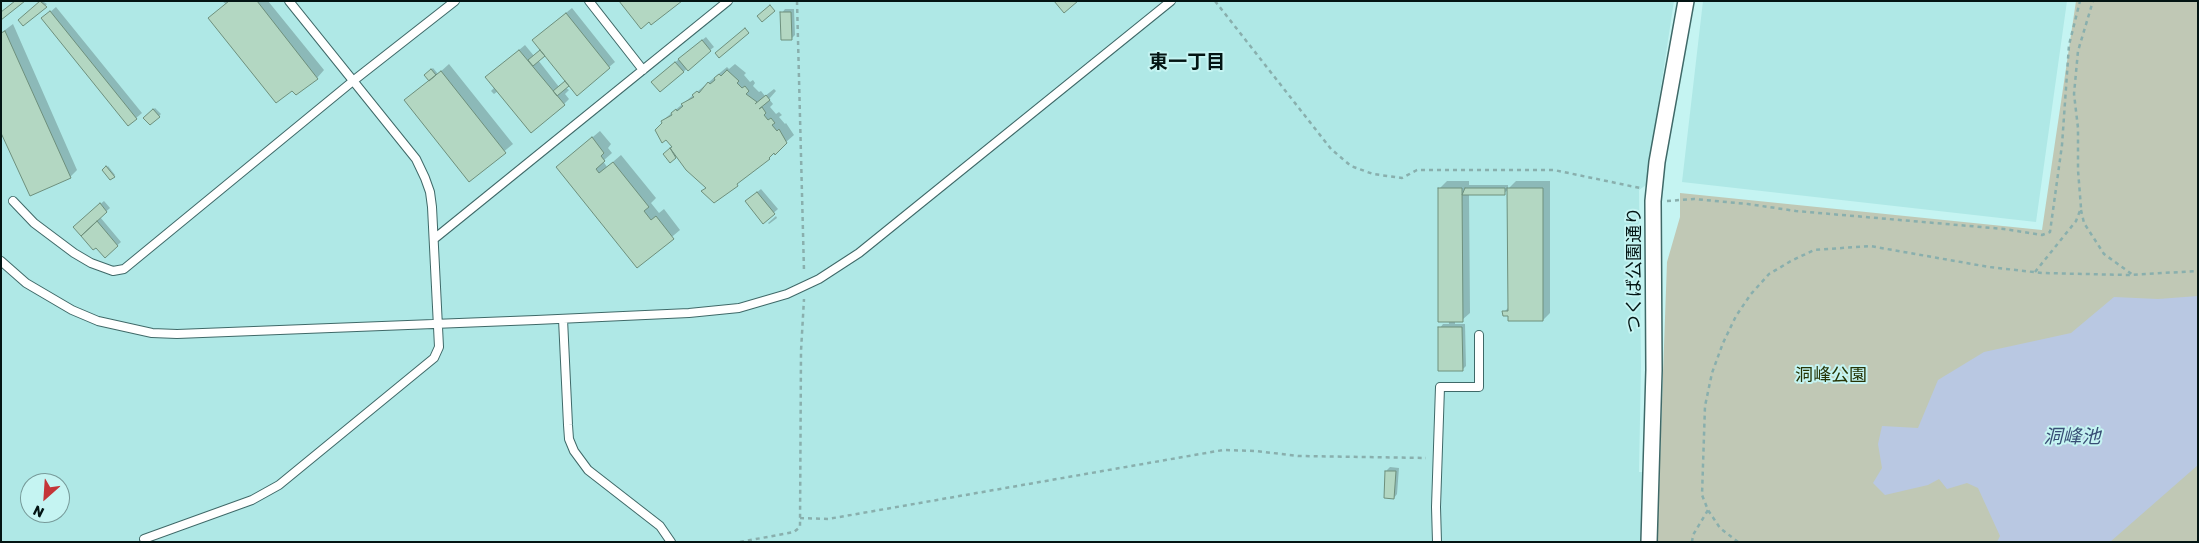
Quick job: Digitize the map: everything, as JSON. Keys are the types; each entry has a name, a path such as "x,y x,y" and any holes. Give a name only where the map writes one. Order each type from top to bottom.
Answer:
{"street":[{"name":"つくば公園通り","path":"1649,542 1654,370 1653,196 1657,162 1686,1"}],"lane":[{"path":"144,539 252,500 279,485 434,358 439,347 434,239 430,192 425,178 416,159 289,1"},
{"path":"13,201 34,223 74,253 112,271 124,270 353,81 455,1"},
{"path":"588,1 643,70"},
{"path":"434,239 728,1"},
{"path":"1,261 26,283 72,310 98,321 152,333 177,334 563,319 689,313 739,308 787,294 819,279 859,253 1171,1"},
{"path":"563,319 568,426 569,438 574,451 588,470 660,526 671,542"},
{"path":"1437,542 1437,458 1440,387 1479,387 1479,335"}],"path":[{"path":"797,1 804,271"},
{"path":"1215,1 1331,149 1351,166 1373,174 1402,178 1417,170 1554,170 1653,196 2042,235 2050,232 2062,145 2069,45 2080,1"},
{"path":"2092,1 2078,51 2074,94 2078,128 2078,170 2081,208 2084,223 2104,254 2134,275"},
{"path":"2035,272 2076,221 2081,208"},
{"path":"1738,542 1720,528 1708,510 1702,495 1705,406 1712,373 1722,342 1751,294 1769,274 1814,250 1870,246 1989,267 2035,272 2134,275 2198,271"},
{"path":"740,542 794,532 800,527 801,351 804,299"},
{"path":"800,518 828,519 1222,450 1256,451 1298,456 1437,458"},
{"path":"1692,542 1693,535 1708,510"}],"shaded area":[{"path":"1,1 1674,1 1646,185 1639,190 1641,366 1639,472 1643,472 1642,542 1,542"},
{"path":"1703,1 2067,1 2036,222 1682,182"}],"green space":[{"name":"洞峰公園","path":"2076,1 2198,1 2198,542 1657,542 1667,262 1680,217 1680,193 2042,230"}],"water":[{"name":"洞峰池","path":"2198,296 2198,465 2110,542 1997,542 2000,536 1978,488 1967,483 1947,489 1939,479 1928,485 1885,495 1873,483 1882,468 1878,444 1882,426 1918,428 1938,380 1984,352 2071,333 2114,297 2158,299"}],"building":[{"path":"15,1 25,1 1,20 1,12"},
{"path":"40,1 47,7 23,26 18,20"},
{"path":"229,1 257,1 318,79 296,95 292,91 276,103 208,18"},
{"path":"619,1 682,1 651,25 649,22 641,29"},
{"path":"1054,1 1078,1 1064,13"},
{"path":"770,5 775,11 762,22 757,16"},
{"path":"50,11 137,119 128,126 41,18"},
{"path":"780,12 791,12 792,40 781,40"},
{"path":"566,13 610,68 577,96 532,40"},
{"path":"745,28 749,33 719,58 715,53"},
{"path":"5,31 71,178 30,196 1,133 1,33"},
{"path":"702,40 711,51 688,71 678,59"},
{"path":"519,50 565,105 531,133 485,77"},
{"path":"540,50 545,56 533,66 528,60"},
{"path":"675,62 684,72 660,92 651,82"},
{"path":"431,69 436,75 429,81 424,75"},
{"path":"727,70 739,81 737,83 742,88 745,86 749,91 746,94 757,102 755,104 766,95 770,100 759,109 762,107 766,113 764,115 768,120 771,118 775,123 772,125 777,131 779,129 787,143 775,155 774,153 770,159 737,184 738,186 714,203 701,191 706,188 686,170 666,140 662,143 655,130 662,123 661,121 683,106 681,104 694,97 692,95 697,91 699,93 708,82 710,84 715,80 714,78 719,74 721,76"},
{"path":"441,71 506,153 469,182 404,100"},
{"path":"565,81 569,86 557,96 553,91"},
{"path":"153,109 160,117 150,125 143,118"},
{"path":"592,137 604,153 601,156 605,161 596,169 599,173 613,162 649,207 644,211 651,220 656,216 674,239 637,268 556,167"},
{"path":"670,148 676,158 670,163 663,154"},
{"path":"106,166 115,177 110,180 102,170"},
{"path":"1438,188 1462,188 1463,322 1438,322"},
{"path":"1465,188 1505,188 1505,195 1462,195"},
{"path":"1507,188 1543,188 1543,321 1508,321 1508,316 1503,316 1502,311 1508,311"},
{"path":"757,192 775,214 763,224 745,201"},
{"path":"100,203 107,212 81,236 73,227"},
{"path":"97,221 118,246 105,258 96,248 93,250 81,236"},
{"path":"1438,327 1462,327 1463,371 1438,371"},
{"path":"1385,471 1396,471 1394,499 1384,498"}],"district":[{"name":"東一丁目","path":"1187,63"}]}
